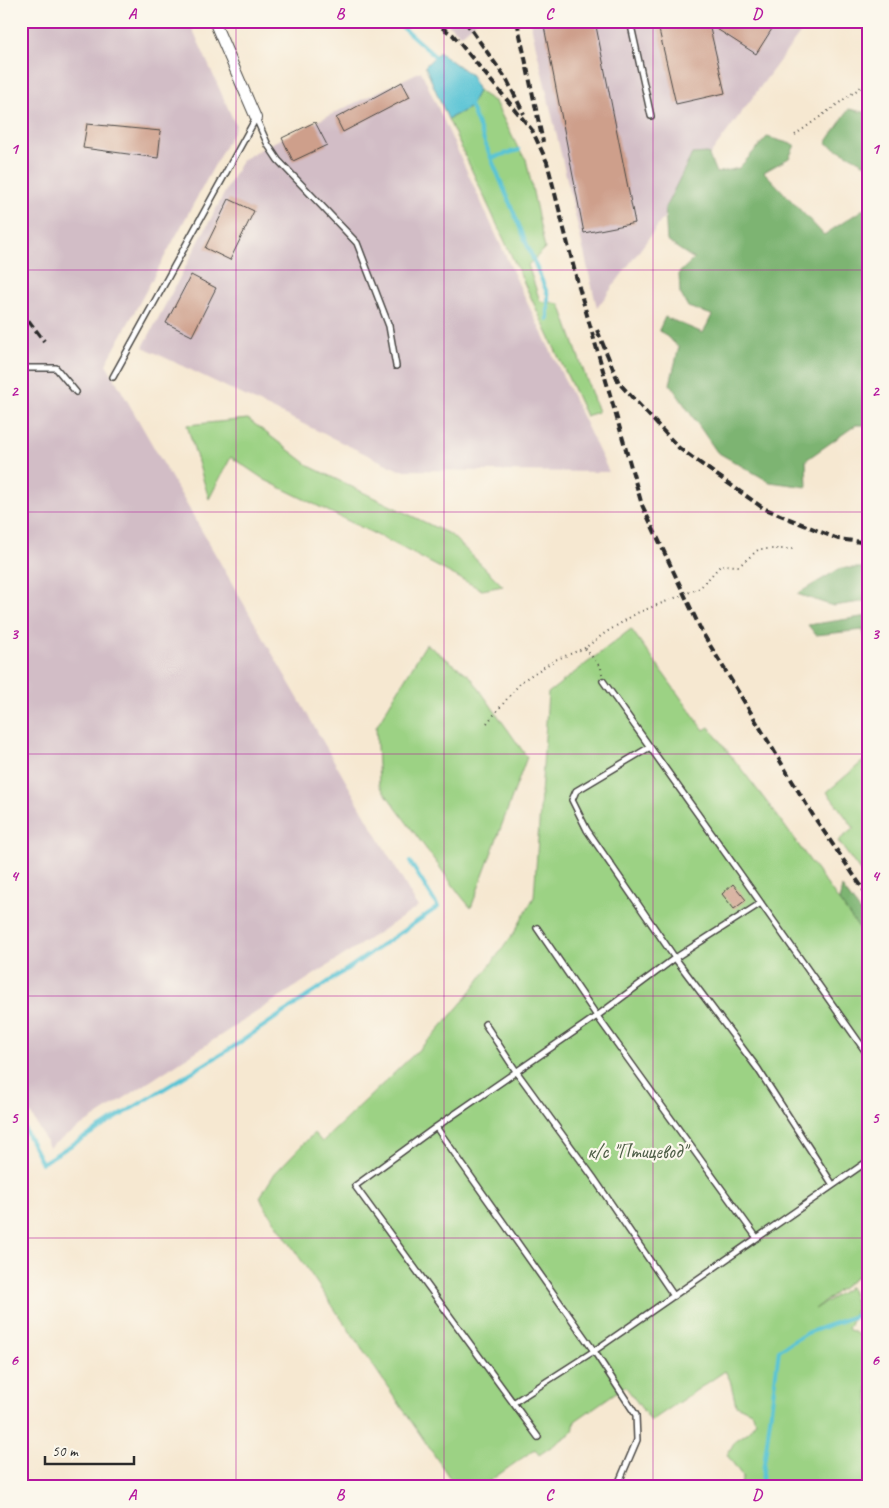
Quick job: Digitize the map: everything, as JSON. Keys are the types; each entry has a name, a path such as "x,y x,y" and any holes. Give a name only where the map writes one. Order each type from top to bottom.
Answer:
{"street":[{"path":"214,21 256,118"}],"lane":[{"path":"630,21 651,116"},
{"path":"256,118 268,145 278,160 357,243 389,326 396,366"},
{"path":"114,377 256,118"},
{"path":"21,368 56,368 76,392"},
{"path":"602,682 868,1055"},
{"path":"650,747 576,791 572,800 587,830 675,958 758,1069 834,1185"},
{"path":"538,1437 356,1186 436,1126 597,1016 675,958 761,903"},
{"path":"537,928 597,1016 757,1238"},
{"path":"485,1024 674,1296"},
{"path":"436,1126 594,1351 636,1415 637,1440 619,1482 620,1487"},
{"path":"513,1403 594,1351 868,1161"}],"path":[{"path":"795,135 868,82"},
{"path":"487,723 522,680 555,660 585,648 637,613 700,588 721,565 739,566 760,549 795,549"},
{"path":"585,648 601,668 602,682"}],"shaded area":[{"path":"21,21 189,21 236,126 106,364 418,907 49,1147 21,1096"},
{"path":"444,21 477,21 461,35"},
{"path":"530,21 809,21 597,308"},
{"path":"421,71 524,296 609,472 399,470 143,347 242,160 268,145"}],"green space":[{"path":"478,91 495,102 519,150 526,159 545,249 528,265 540,301 560,304 598,412 586,416 448,119 469,108"},
{"path":"849,109 868,113 868,167 826,143"},
{"path":"767,137 795,145 789,158 764,172 824,235 868,206 868,425 856,425 806,460 807,487 770,482 717,452 670,384 679,347 659,330 665,317 703,333 712,315 688,307 680,293 679,273 694,259 667,241 665,208 692,154 708,153 716,173 739,168"},
{"path":"248,419 311,467 451,535 503,586 482,590 393,543 265,480 231,457 209,499 187,425"},
{"path":"841,568 868,568 868,601 833,606 797,594"},
{"path":"868,616 868,649 863,630 816,635 808,625"},
{"name":"к/с \"Птицевод\"","path":"631,629 704,730 709,727 776,814 868,941 868,1268 815,1309 850,1287 857,1308 848,1329 868,1340 868,1487 740,1487 743,1477 727,1455 735,1441 747,1433 756,1421 751,1412 736,1405 730,1380 725,1371 651,1421 625,1386 575,1421 573,1432 539,1455 535,1449 481,1487 456,1487 260,1197 275,1173 314,1133 322,1142 433,1036 465,999 514,933 534,897 548,693"},
{"path":"426,644 470,676 527,757 471,908 379,785 376,727"},
{"path":"868,757 868,882 838,841 854,828 827,792"},
{"path":"842,887 868,922 868,941 839,901"}],"water":[{"path":"439,52 471,75 478,91 469,108 448,119 425,66"}],"building":[{"path":"543,21 595,21 635,223 584,233"},
{"path":"657,21 777,21 756,54 709,24 725,93 676,104"},
{"path":"402,82 410,97 343,132 336,118"},
{"path":"315,122 327,145 293,161 282,138"},
{"path":"87,124 161,131 158,158 83,148"},
{"path":"229,199 254,211 230,260 205,248"},
{"path":"191,275 216,288 192,336 166,323"},
{"path":"733,884 746,900 734,909 722,894"}],"waterway":[{"path":"391,21 400,25 438,59"},
{"path":"469,102 491,158"},
{"path":"519,150 491,158 548,295 548,320"},
{"path":"21,1122 42,1163 233,1047 438,907 410,862"},
{"path":"761,1487 779,1350 807,1333 861,1314"}],"railway":[{"path":"432,21 453,35 532,130 547,162 578,284 642,505 702,632 814,817 868,896"},
{"path":"465,21 507,80 524,114"},
{"path":"517,21 543,142"},
{"path":"21,311 44,341"},
{"path":"597,330 619,383 679,448 763,508 838,539 868,543"}]}
